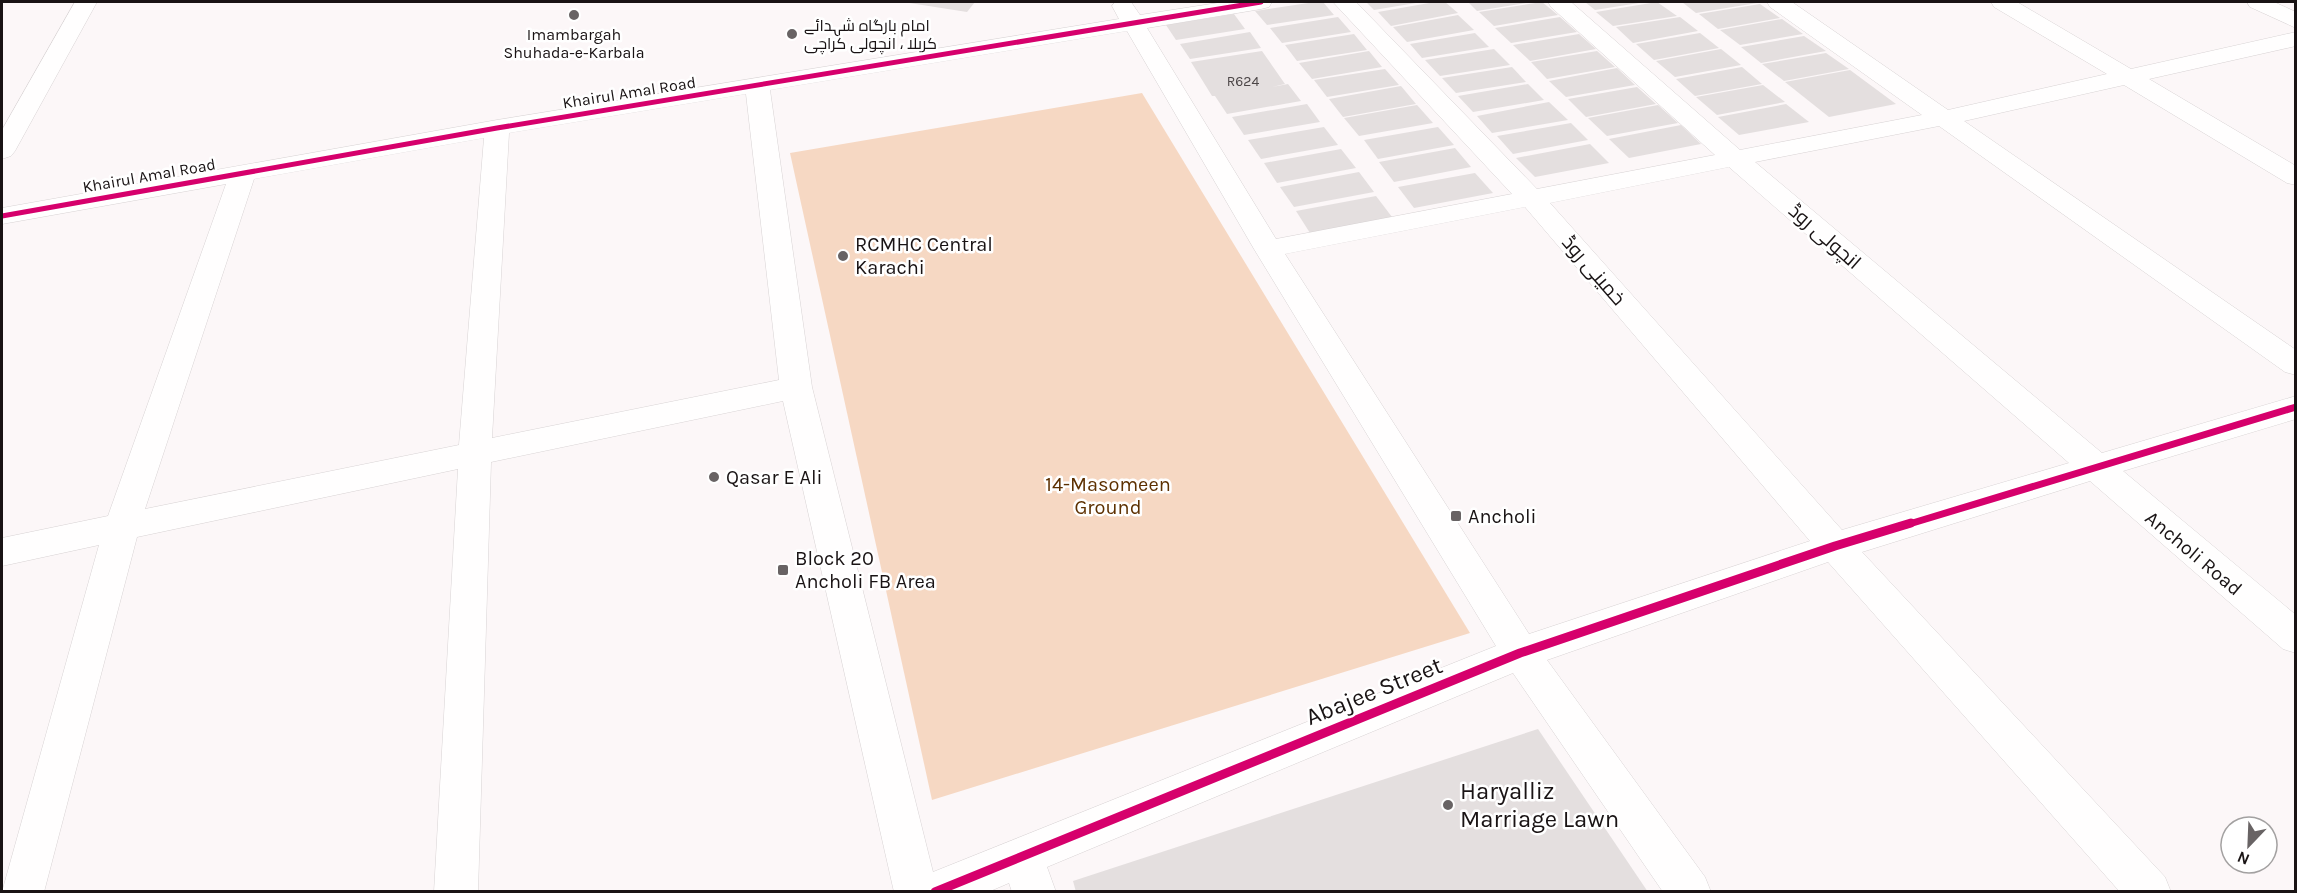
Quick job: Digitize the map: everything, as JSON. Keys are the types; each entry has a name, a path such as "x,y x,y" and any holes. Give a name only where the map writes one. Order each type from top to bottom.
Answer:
{"street":[{"path":"2,151 86,2"},
{"name":"Khairul Amal Road","path":"2,216 243,172 757,85 1127,12 1261,2"},
{"name":"خمینی روڈ","path":"1344,2 1531,198 1835,546 2149,891"},
{"name":"انچولی روڈ","path":"1559,2 1734,158 2093,468"},
{"path":"1778,2 2295,364"},
{"path":"2002,2 2295,177"},
{"path":"2258,2 2295,21"},
{"path":"1127,12 1268,249 1520,653 1689,891"},
{"path":"1268,249 1944,118 2295,39"},
{"path":"757,85 796,387 916,891"},
{"path":"456,891 475,454 497,128"},
{"path":"22,891 122,527 243,172"},
{"path":"2,552 796,387"},
{"name":"Abajee Street","path":"935,891 1028,873 1520,653 1835,546 2295,407"},
{"name":"Ancholi Road","path":"2093,468 2295,638"}],"green space":[{"name":"14-Masomeen Ground","path":"1142,93 1470,633 932,800 790,153"}],"building":[{"path":"903,2 975,2 967,12"},
{"path":"1323,2 1334,15 1267,25 1255,11"},
{"path":"1366,2 1416,2 1416,3 1374,10"},
{"path":"1445,2 1458,13 1391,26 1378,12"},
{"path":"1468,2 1526,2 1526,3 1477,11"},
{"path":"1542,2 1558,15 1494,26 1479,12"},
{"path":"1585,2 1639,2 1639,3 1595,10"},
{"path":"1657,2 1677,16 1613,26 1596,12"},
{"path":"1682,2 1757,2 1757,3 1696,13"},
{"path":"1760,4 1780,18 1718,29 1699,14"},
{"path":"1234,14 1245,29 1176,40 1166,25"},
{"path":"1458,15 1474,30 1407,42 1393,27"},
{"path":"1338,17 1351,32 1282,43 1270,28"},
{"path":"1560,17 1577,32 1511,43 1495,28"},
{"path":"1680,17 1698,31 1633,43 1616,27"},
{"path":"1782,19 1803,34 1740,45 1720,30"},
{"path":"1250,32 1261,48 1190,59 1180,44"},
{"path":"1475,33 1489,47 1422,58 1410,44"},
{"path":"1700,33 1719,48 1654,60 1636,44"},
{"path":"1354,34 1367,50 1297,61 1285,45"},
{"path":"1579,34 1596,49 1530,61 1513,45"},
{"path":"1804,36 1826,51 1761,63 1741,47"},
{"path":"1494,49 1510,65 1440,76 1425,60"},
{"path":"1721,49 1741,65 1675,77 1656,61"},
{"path":"1262,51 1285,84 1272,87 1288,84 1301,101 1227,114 1215,96 1212,96 1191,62"},
{"path":"1369,51 1382,67 1312,79 1299,63"},
{"path":"1597,51 1615,67 1547,79 1531,62"},
{"path":"1826,53 1849,69 1784,81 1762,64"},
{"path":"1512,67 1526,82 1456,93 1442,78"},
{"path":"1742,67 1762,84 1695,96 1676,79"},
{"path":"1617,68 1635,85 1566,97 1549,81"},
{"path":"1385,69 1399,85 1327,97 1314,80"},
{"path":"1850,70 1896,104 1829,117 1785,82"},
{"path":"1528,84 1544,100 1473,112 1458,96"},
{"path":"1763,85 1785,102 1717,115 1696,97"},
{"path":"1401,86 1416,104 1343,117 1329,99"},
{"path":"1637,87 1656,104 1586,117 1568,99"},
{"path":"1549,102 1568,120 1492,133 1477,116"},
{"path":"1307,104 1320,122 1244,135 1232,117"},
{"path":"1786,104 1809,122 1739,135 1718,117"},
{"path":"1417,105 1433,123 1359,136 1344,118"},
{"path":"1658,105 1678,123 1607,136 1588,118"},
{"path":"1571,123 1588,140 1513,154 1497,136"},
{"path":"1681,125 1701,144 1629,158 1609,139"},
{"path":"1324,127 1338,145 1261,159 1248,140"},
{"path":"1438,127 1454,145 1378,159 1364,140"},
{"path":"1590,144 1609,163 1535,177 1516,158"},
{"path":"1455,148 1471,167 1394,182 1379,162"},
{"path":"1341,149 1356,168 1277,183 1264,163"},
{"path":"1359,172 1374,192 1294,207 1280,187"},
{"path":"1475,173 1493,193 1414,208 1398,187"},
{"path":"1376,196 1392,217 1310,233 1296,211"},
{"name":"Haryalliz Marriage Lawn","path":"1538,729 1648,892 1076,892 1073,881"}],"cycle path":[{"path":"2,216 497,128 1261,2"},
{"path":"935,892 1520,653 1835,546 2296,407"}],"place":[{"name":"Imambargah Shuhada-e-Karbala","path":"574,15"},
{"name":"امام بارگاہ شہدائے کربلا ، انچولی کراچی","path":"792,34"},
{"name":"RCMHC Central Karachi","path":"843,256"},
{"name":"Qasar E Ali","path":"714,477"},
{"name":"Ancholi","path":"1456,516"},
{"name":"Block 20 Ancholi FB Area","path":"783,570"},
{"name":"Haryalliz Marriage Lawn","path":"1448,805"}]}
